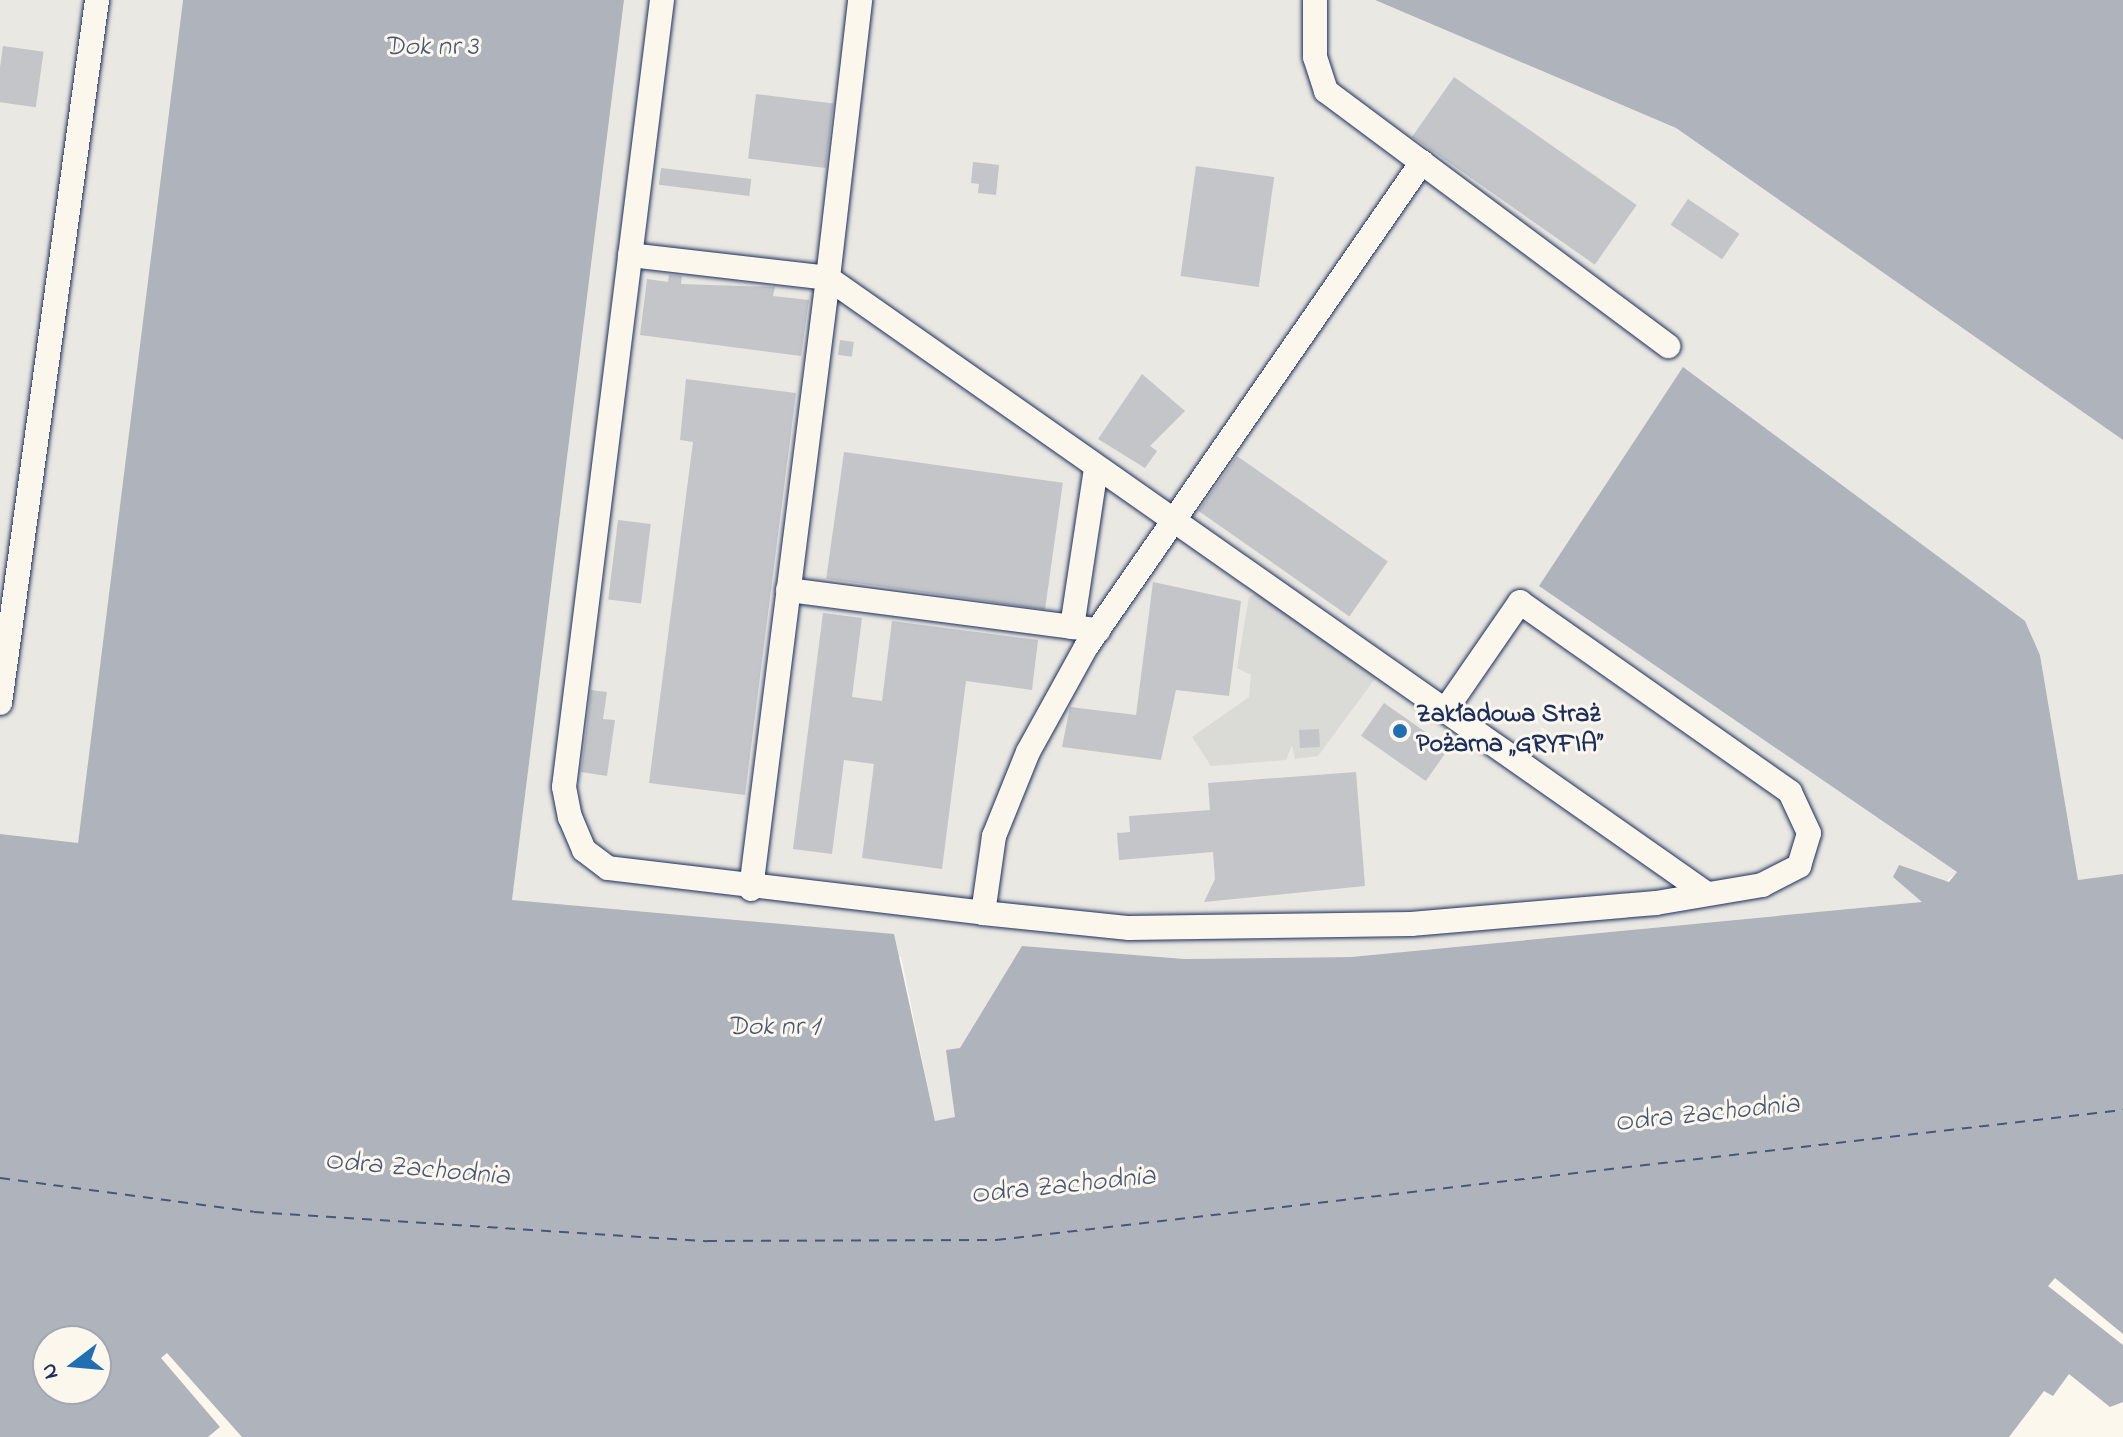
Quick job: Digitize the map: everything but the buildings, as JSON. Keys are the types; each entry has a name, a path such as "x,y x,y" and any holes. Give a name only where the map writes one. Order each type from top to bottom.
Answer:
{"lane":[{"path":"0,703 97,0"},
{"path":"662,0 564,787 584,850 608,868 751,889 1129,928 1411,924 1707,894 1762,885 1799,866 1809,833 1790,792 1520,602 1447,708"},
{"path":"751,889 860,0"},
{"path":"1315,0 1315,57 1326,91 1668,346"},
{"path":"983,913 994,836 1028,752 1098,630 1422,162"},
{"path":"630,255 828,278 1096,468 1447,708 1707,894"},
{"path":"1072,627 1096,468"},
{"path":"788,590 1098,630"}],"shaded area":[{"path":"0,0 183,0 78,844 0,834"},
{"path":"624,0 1375,0 1676,128 2123,440 2123,874 2078,880 2040,655 2025,621 1539,586 1957,872 1923,902 1351,957 1185,959 1022,946 960,1048 955,1118 935,1121 901,957 512,900"},
{"path":"1257,593 1377,676 1318,756 1295,759 1292,745 1286,760 1211,766 1192,737 1249,697 1251,675 1237,668 1249,597"}],"water":[{"path":"183,0 624,0 512,900 894,934 935,1121 955,1117 946,1050 960,1048 1022,946 1185,959 1351,957 1922,902 1893,877 1899,865 1949,882 1957,872 1539,586 1683,367 2025,621 2040,655 2078,880 2123,874 2123,1334 2055,1278 2048,1286 2123,1345 2123,1402 2110,1407 2069,1374 2053,1396 2044,1391 2009,1437 242,1437 167,1353 161,1358 220,1427 208,1437 0,1437 0,834 78,843"},
{"path":"1375,0 2123,0 2123,440 1676,128"}],"ferry route":[{"path":"0,1178 254,1212 707,1241 996,1240 2123,1110"}],"place":[{"name":"Zakładowa Straż Pożarna „GRYFIA”","path":"1400,731"}],"water label":[{"name":"Dok nr 3","path":"431,48"},
{"name":"Dok nr 1","path":"773,1028"},
{"name":"Odra Zachodnia","path":"1707,1115"},
{"name":"Odra Zachodnia","path":"417,1170"},
{"name":"Odra Zachodnia","path":"1063,1187"}]}
